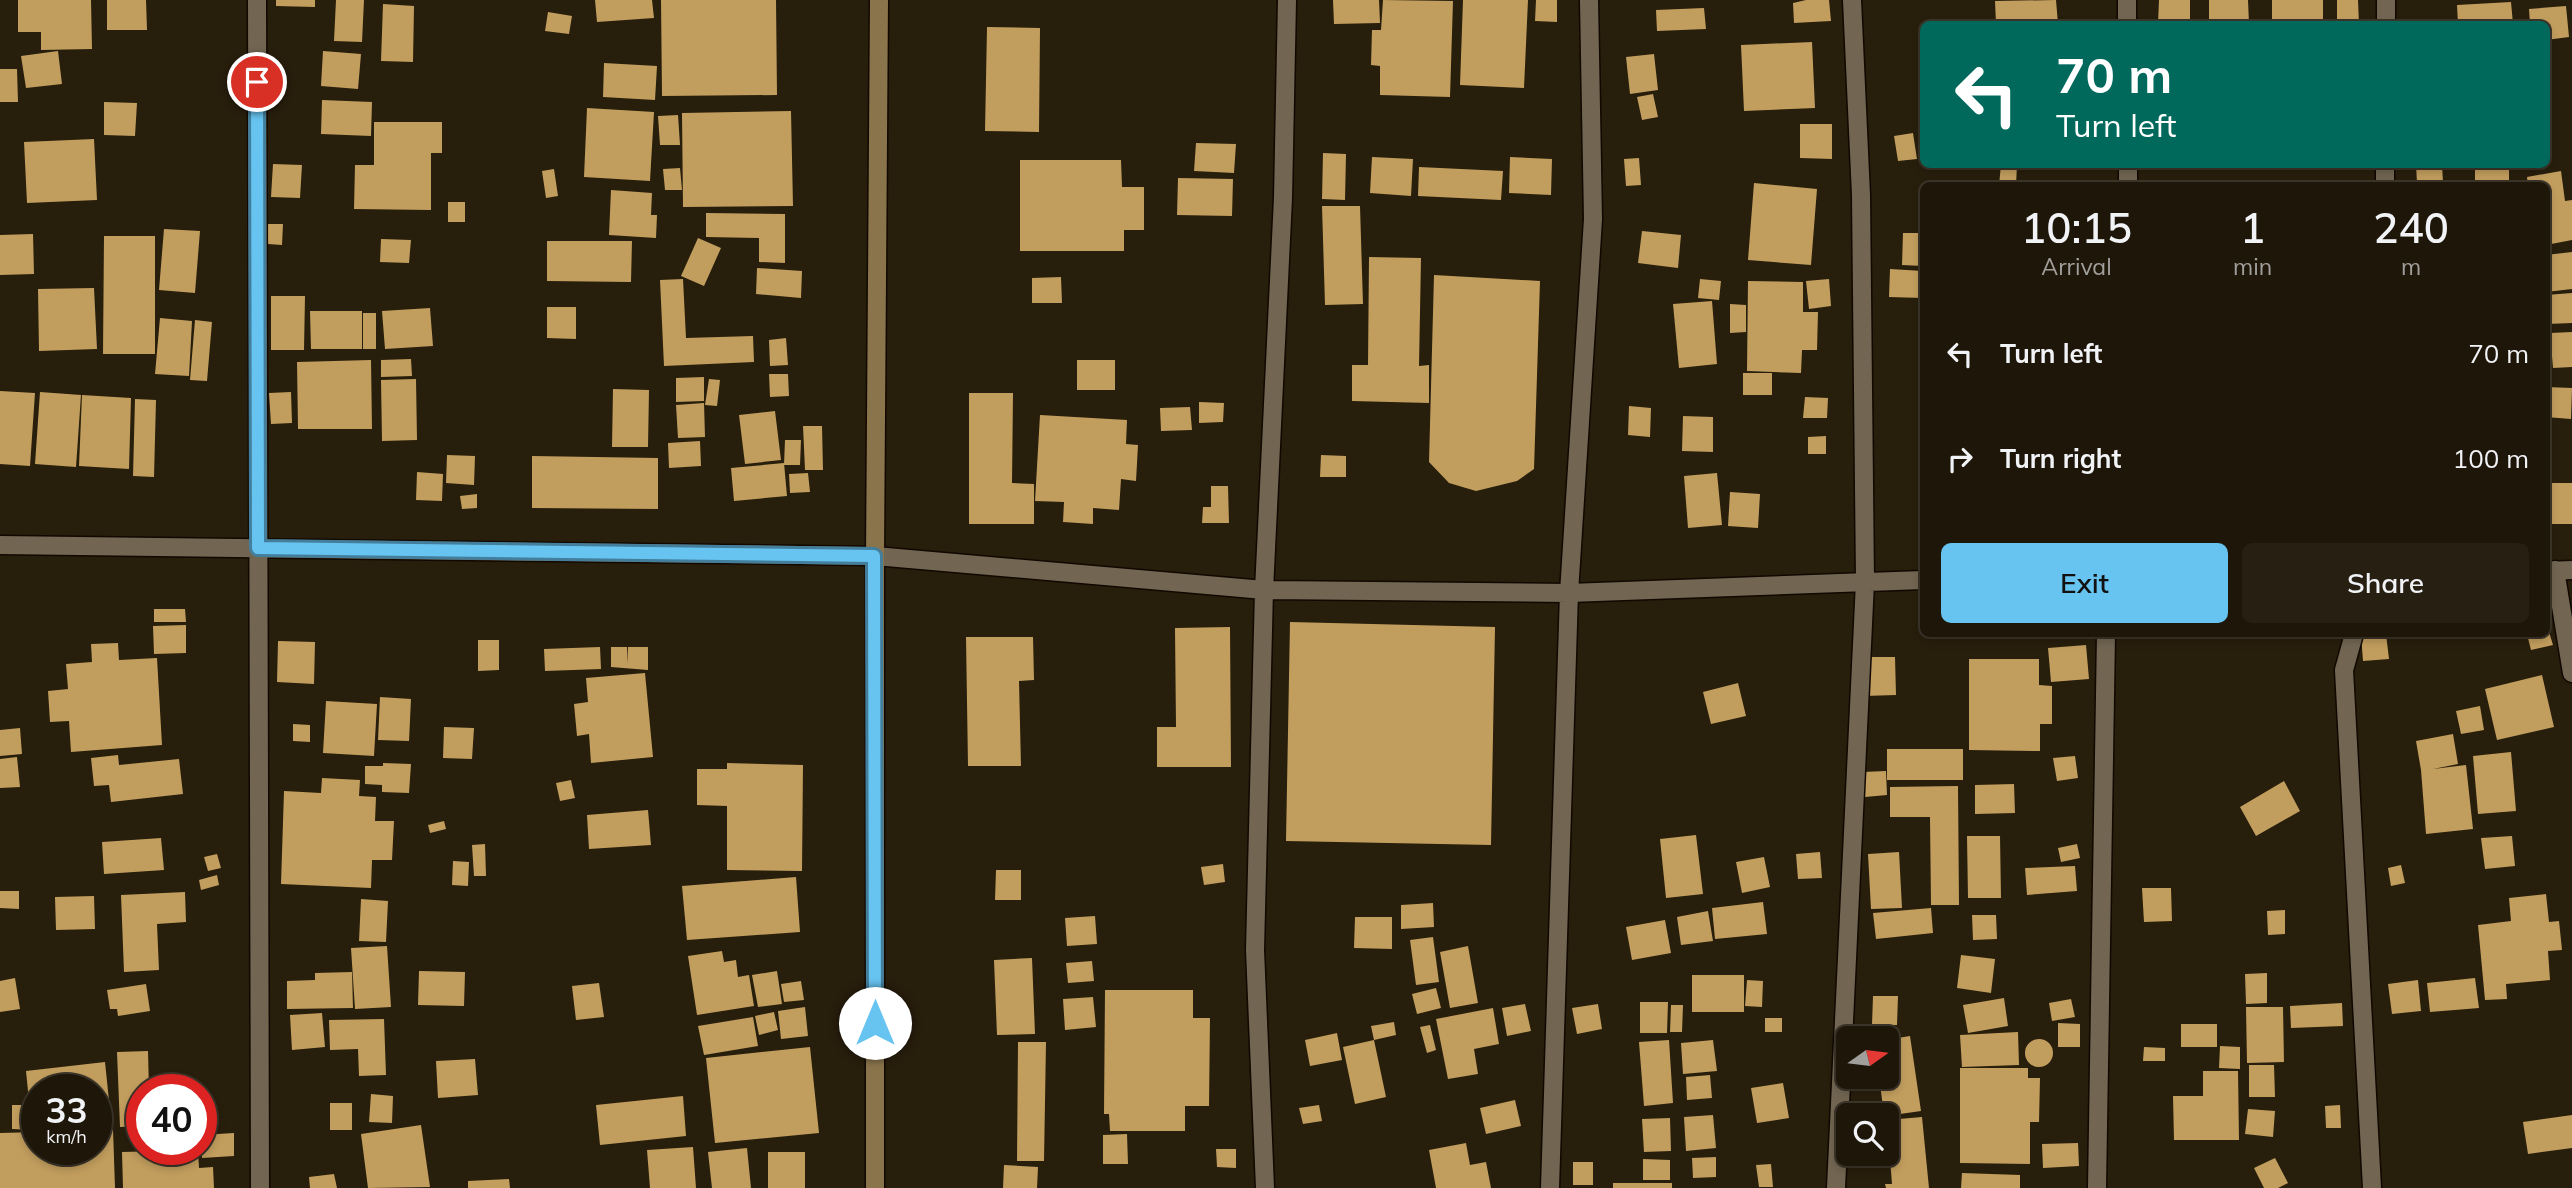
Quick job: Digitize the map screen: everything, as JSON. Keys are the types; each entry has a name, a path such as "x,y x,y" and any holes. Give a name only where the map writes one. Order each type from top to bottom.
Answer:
{"street":[{"path":"257,0 260,1188"},
{"path":"875,1188 874,556 880,0"},
{"path":"1265,1188 1255,950 1264,590 1283,198 1287,0"},
{"path":"1550,1188 1569,593 1592,219 1589,0"},
{"path":"1836,1188 1865,582 1861,195 1852,0"},
{"path":"2127,0 2127,21"},
{"path":"2386,0 2386,21"},
{"path":"0,545 874,556 1264,590 1569,593 1920,580"},
{"path":"2558,570 2572,673"},
{"path":"2097,1188 2106,637"},
{"path":"2353,637 2344,670 2372,1188"}],"building":[{"path":"18,0 91,0 92,49 41,50 41,32 18,32"},
{"path":"107,0 146,0 147,30 107,30"},
{"path":"276,0 315,0 315,7 276,6"},
{"path":"336,0 364,0 362,42 334,41"},
{"path":"595,0 652,0 654,18 597,22"},
{"path":"661,0 776,0 777,95 662,96"},
{"path":"1333,0 1379,0 1380,23 1334,24"},
{"path":"1383,0 1453,1 1450,97 1380,95 1380,66 1371,65 1372,30 1381,30"},
{"path":"1463,0 1528,0 1524,88 1460,85"},
{"path":"1536,0 1557,0 1557,22 1535,21"},
{"path":"1829,0 1831,21 1794,23 1793,3"},
{"path":"2056,0 2058,21 1996,21 1995,1"},
{"path":"2159,0 2190,0 2190,21 2158,21"},
{"path":"2209,0 2248,0 2249,21 2209,21"},
{"path":"2272,0 2323,0 2323,21 2272,21"},
{"path":"2337,0 2358,0 2359,21 2337,21"},
{"path":"2511,2 2513,21 2458,21 2457,5"},
{"path":"383,4 414,6 413,62 381,61"},
{"path":"2566,6 2569,37 2550,39 2550,21 2530,21 2529,9"},
{"path":"1704,8 1706,29 1657,31 1656,10"},
{"path":"548,12 572,16 569,34 545,31"},
{"path":"987,27 1040,28 1039,132 985,131"},
{"path":"1812,42 1815,108 1744,111 1741,45"},
{"path":"58,51 62,84 26,88 21,56"},
{"path":"323,51 361,54 358,89 321,86"},
{"path":"1654,54 1658,90 1630,94 1626,57"},
{"path":"604,63 657,66 655,100 603,97"},
{"path":"0,69 17,69 18,102 0,102"},
{"path":"1653,94 1658,117 1642,120 1637,97"},
{"path":"322,100 372,102 371,136 321,134"},
{"path":"104,102 137,103 135,136 104,135"},
{"path":"587,108 654,112 650,181 584,177"},
{"path":"791,111 793,206 683,207 682,113"},
{"path":"678,115 680,145 660,145 658,116"},
{"path":"374,122 442,122 442,153 431,153 431,210 354,209 355,165 374,165"},
{"path":"1800,124 1832,124 1832,159 1800,158"},
{"path":"1913,133 1917,159 1898,161 1894,136"},
{"path":"94,139 97,200 27,203 24,142"},
{"path":"1196,143 1236,144 1234,173 1194,171"},
{"path":"1323,153 1346,154 1345,200 1322,199"},
{"path":"1372,157 1413,159 1411,196 1370,193"},
{"path":"1510,157 1552,159 1551,195 1509,193"},
{"path":"1639,158 1641,185 1626,186 1624,159"},
{"path":"1020,160 1121,160 1122,187 1144,187 1144,230 1124,230 1124,251 1020,251"},
{"path":"273,164 302,165 300,198 271,197"},
{"path":"1419,167 1503,171 1501,200 1418,196"},
{"path":"680,168 682,190 665,190 663,169"},
{"path":"2001,168 2017,168 2016,182 1999,182"},
{"path":"2416,168 2442,168 2443,182 2417,182"},
{"path":"2475,168 2509,168 2509,182 2475,182"},
{"path":"554,169 558,196 546,198 542,171"},
{"path":"2561,171 2565,201 2572,200 2572,240 2550,244 2550,182 2528,182 2527,177"},
{"path":"1178,178 1233,179 1232,216 1177,215"},
{"path":"1754,183 1817,189 1811,265 1748,260"},
{"path":"611,190 652,193 651,215 657,215 656,238 609,235"},
{"path":"448,202 465,202 465,222 448,222"},
{"path":"1322,206 1360,206 1363,304 1325,305"},
{"path":"706,213 785,214 785,263 759,262 759,238 706,237"},
{"path":"268,224 283,224 282,245 268,244"},
{"path":"164,229 200,231 195,293 159,290"},
{"path":"1642,231 1681,235 1678,268 1638,263"},
{"path":"1903,233 1920,233 1920,266 1902,265"},
{"path":"33,234 34,274 0,275 0,235"},
{"path":"104,236 155,236 155,354 103,354"},
{"path":"698,238 721,248 704,286 681,276"},
{"path":"381,239 411,240 409,263 380,262"},
{"path":"547,241 632,241 631,282 547,281"},
{"path":"2572,252 2572,289 2550,292 2550,255"},
{"path":"1369,257 1421,258 1419,366 1429,365 1429,403 1352,401 1352,365 1368,365"},
{"path":"757,268 802,271 801,298 756,294"},
{"path":"1890,269 1920,271 1920,298 1889,297"},
{"path":"1434,275 1540,281 1534,469 1517,481 1476,491 1449,483 1429,462"},
{"path":"1061,277 1062,303 1032,303 1032,278"},
{"path":"683,279 686,338 753,336 754,362 664,366 660,280"},
{"path":"1700,279 1721,281 1719,300 1698,298"},
{"path":"1829,279 1831,306 1809,309 1806,281"},
{"path":"1748,281 1803,282 1803,312 1818,312 1817,350 1802,350 1801,373 1747,371"},
{"path":"94,288 97,349 39,351 38,289"},
{"path":"2572,293 2572,323 2550,324 2550,295"},
{"path":"271,296 305,296 304,350 271,350"},
{"path":"1712,301 1717,364 1679,368 1673,304"},
{"path":"1730,304 1746,305 1746,332 1730,333"},
{"path":"547,307 576,307 576,339 547,338"},
{"path":"430,308 433,346 385,349 382,311"},
{"path":"310,311 362,311 362,349 311,349"},
{"path":"363,313 376,313 376,349 363,349"},
{"path":"160,318 192,321 189,376 155,374"},
{"path":"195,320 212,322 207,381 190,380"},
{"path":"2572,332 2572,367 2553,368 2550,333"},
{"path":"786,338 788,365 770,366 769,340"},
{"path":"411,359 412,376 381,377 381,360"},
{"path":"371,360 372,429 298,429 297,362"},
{"path":"1077,360 1115,360 1115,390 1077,390"},
{"path":"1743,373 1772,373 1772,395 1743,395"},
{"path":"769,374 788,374 789,396 770,397"},
{"path":"704,377 704,401 676,402 676,378"},
{"path":"416,379 417,440 382,441 381,380"},
{"path":"709,379 720,380 717,406 705,405"},
{"path":"2550,387 2572,388 2571,419 2550,417"},
{"path":"613,389 649,390 648,447 612,447"},
{"path":"0,391 35,393 30,466 0,464"},
{"path":"40,392 81,395 76,467 35,464"},
{"path":"291,392 292,423 271,424 269,393"},
{"path":"969,393 1013,393 1012,483 1034,484 1034,524 969,524"},
{"path":"82,395 131,398 129,469 79,466"},
{"path":"1805,397 1828,398 1827,418 1803,418"},
{"path":"135,399 156,400 154,477 133,476"},
{"path":"1199,402 1224,403 1223,422 1199,423"},
{"path":"704,403 705,437 678,438 676,405"},
{"path":"1629,406 1651,408 1650,437 1628,435"},
{"path":"1190,407 1192,430 1161,431 1160,408"},
{"path":"775,411 781,460 745,464 739,415"},
{"path":"1040,415 1127,420 1126,444 1138,445 1136,481 1121,479 1119,510 1093,508 1093,524 1063,522 1064,502 1035,501"},
{"path":"1683,416 1713,417 1713,452 1682,451"},
{"path":"803,426 822,426 823,470 805,470"},
{"path":"1826,436 1826,454 1808,454 1808,437"},
{"path":"785,440 801,440 800,465 784,465"},
{"path":"700,441 701,466 669,468 668,443"},
{"path":"447,455 475,456 474,485 446,483"},
{"path":"1321,455 1346,456 1346,477 1320,477"},
{"path":"532,456 658,458 658,509 532,508"},
{"path":"784,463 787,496 734,501 731,468"},
{"path":"417,472 443,474 442,501 416,500"},
{"path":"808,473 810,492 790,493 789,474"},
{"path":"1717,473 1722,525 1688,528 1684,476"},
{"path":"2550,483 2572,483 2572,524 2550,524"},
{"path":"1211,486 1228,486 1229,523 1202,523 1203,507 1211,507"},
{"path":"1730,492 1760,494 1758,528 1728,526"},
{"path":"477,494 477,508 462,509 460,496"},
{"path":"154,609 185,609 186,622 154,622"},
{"path":"1290,622 1495,627 1491,845 1286,841"},
{"path":"186,625 186,653 154,654 153,626"},
{"path":"1230,627 1231,767 1157,767 1157,727 1176,727 1175,628"},
{"path":"2550,635 2553,645 2531,650 2528,637"},
{"path":"966,637 1033,637 1034,680 1019,681 1021,766 968,766"},
{"path":"2361,637 2386,637 2389,659 2363,661"},
{"path":"478,640 499,640 499,670 478,671"},
{"path":"278,641 315,642 314,684 277,682"},
{"path":"118,643 119,660 157,658 162,745 71,752 69,721 50,722 48,691 68,689 66,664 92,662 91,644"},
{"path":"2086,645 2089,679 2051,682 2048,648"},
{"path":"600,647 601,669 545,671 544,649"},
{"path":"611,647 627,647 627,664 628,647 648,647 648,670 611,667"},
{"path":"1862,657 1895,657 1896,695 1864,696"},
{"path":"1969,659 2039,659 2039,685 2052,686 2052,724 2040,724 2040,751 1969,750"},
{"path":"645,673 653,757 591,763 589,734 577,736 574,704 588,702 586,678"},
{"path":"2542,675 2554,727 2497,740 2485,689"},
{"path":"1738,683 1746,716 1711,724 1703,692"},
{"path":"380,697 411,699 409,741 378,740"},
{"path":"326,701 377,704 374,756 323,753"},
{"path":"2480,706 2484,730 2461,734 2456,711"},
{"path":"293,724 310,725 310,742 293,741"},
{"path":"444,727 474,728 472,759 443,758"},
{"path":"20,728 22,754 0,756 0,730"},
{"path":"2453,734 2458,764 2433,769 2466,765 2473,829 2426,834 2416,741"},
{"path":"1887,749 1963,749 1963,780 1887,780"},
{"path":"2511,752 2516,811 2478,814 2473,756"},
{"path":"118,755 119,765 179,759 183,794 111,802 109,785 94,786 91,758"},
{"path":"2075,756 2078,778 2057,781 2053,758"},
{"path":"17,757 20,787 0,788 0,759"},
{"path":"383,763 411,764 409,793 382,792 382,785 365,784 365,766 383,766"},
{"path":"727,763 803,765 802,871 727,870 727,806 697,805 697,769 727,769"},
{"path":"1886,771 1887,795 1865,797 1863,772"},
{"path":"322,778 360,780 359,796 376,797 375,821 394,821 392,860 372,860 371,888 281,884 284,791 321,793"},
{"path":"571,780 575,798 560,801 556,783"},
{"path":"2284,781 2300,811 2256,836 2240,807"},
{"path":"2014,784 2015,813 1975,814 1975,785"},
{"path":"1958,786 1959,905 1931,905 1930,817 1890,817 1890,787"},
{"path":"648,810 651,845 589,849 587,815"},
{"path":"444,821 446,829 430,833 428,825"},
{"path":"1696,835 1703,894 1666,898 1660,839"},
{"path":"1967,836 2000,836 2001,898 1968,898"},
{"path":"2512,836 2515,866 2485,869 2481,838"},
{"path":"161,838 164,870 104,874 102,842"},
{"path":"485,844 486,876 474,876 472,845"},
{"path":"2077,844 2080,858 2061,862 2058,848"},
{"path":"1820,852 1822,878 1798,879 1796,854"},
{"path":"1899,852 1902,908 1871,909 1868,854"},
{"path":"217,854 221,868 208,871 204,857"},
{"path":"1764,857 1770,887 1742,893 1736,862"},
{"path":"453,861 469,862 468,886 452,885"},
{"path":"1223,864 1225,882 1204,885 1201,867"},
{"path":"2401,865 2405,883 2391,886 2388,868"},
{"path":"2075,866 2077,891 2027,895 2025,868"},
{"path":"996,870 1021,870 1021,900 995,900"},
{"path":"217,875 219,885 201,890 199,880"},
{"path":"796,877 800,932 687,940 682,886"},
{"path":"2142,888 2171,888 2172,921 2144,922"},
{"path":"0,891 19,891 19,909 0,908"},
{"path":"185,892 186,922 157,924 159,970 124,972 121,895"},
{"path":"2546,894 2549,922 2559,921 2562,950 2548,951 2550,980 2506,984 2507,999 2485,1000 2478,925 2511,921 2509,898"},
{"path":"94,896 95,929 56,930 55,897"},
{"path":"361,899 388,901 386,942 359,941"},
{"path":"1763,902 1767,934 1715,939 1712,908"},
{"path":"1433,903 1434,927 1401,929 1401,905"},
{"path":"1931,908 1933,933 1876,939 1873,913"},
{"path":"2285,910 2285,934 2268,935 2267,911"},
{"path":"1708,911 1713,941 1681,945 1677,917"},
{"path":"1972,915 1996,915 1997,939 1973,940"},
{"path":"1095,916 1097,944 1067,946 1065,918"},
{"path":"1355,917 1392,917 1392,949 1354,948"},
{"path":"1665,920 1671,953 1632,960 1626,927"},
{"path":"1433,937 1439,982 1416,985 1410,940"},
{"path":"387,946 391,1007 355,1009 351,948"},
{"path":"1468,946 1478,1003 1450,1008 1440,952"},
{"path":"722,951 724,962 736,960 738,977 749,975 754,1006 697,1015 688,956"},
{"path":"1961,955 1995,959 1991,993 1957,988"},
{"path":"1032,958 1035,1034 997,1035 994,960"},
{"path":"1092,961 1094,981 1068,983 1066,963"},
{"path":"419,971 465,972 464,1006 418,1005"},
{"path":"777,971 782,1004 758,1007 752,975"},
{"path":"352,972 353,1008 287,1009 287,981 315,980 315,973"},
{"path":"2267,973 2267,1003 2246,1004 2245,974"},
{"path":"1692,975 1744,975 1744,1012 1692,1012"},
{"path":"15,978 20,1009 0,1012 0,981"},
{"path":"2475,978 2479,1008 2430,1012 2427,983"},
{"path":"1747,980 1763,981 1762,1007 1745,1006"},
{"path":"2418,980 2421,1011 2392,1014 2388,984"},
{"path":"801,981 804,1000 784,1002 781,984"},
{"path":"599,983 604,1017 576,1020 572,986"},
{"path":"146,984 150,1011 118,1016 117,1009 110,1009 107,990"},
{"path":"1436,988 1441,1008 1417,1014 1412,994"},
{"path":"1105,990 1193,990 1193,1018 1210,1018 1209,1106 1185,1106 1185,1131 1110,1131 1109,1114 1104,1114"},
{"path":"1873,996 1898,996 1897,1025 1872,1025"},
{"path":"1093,997 1096,1027 1065,1030 1063,999"},
{"path":"2004,998 2008,1026 1968,1033 1963,1005"},
{"path":"2071,999 2075,1017 2052,1021 2049,1003"},
{"path":"1640,1002 1668,1002 1667,1033 1640,1033"},
{"path":"2342,1003 2343,1026 2291,1028 2290,1006"},
{"path":"1525,1004 1531,1031 1507,1036 1502,1008"},
{"path":"1598,1004 1602,1029 1577,1034 1572,1008"},
{"path":"1671,1005 1683,1005 1682,1032 1670,1032"},
{"path":"805,1007 808,1036 781,1039 778,1011"},
{"path":"2246,1007 2283,1007 2284,1062 2247,1063"},
{"path":"1493,1008 1499,1044 1474,1049 1478,1074 1448,1079 1436,1019"},
{"path":"774,1012 778,1030 759,1035 755,1016"},
{"path":"322,1013 325,1047 292,1050 290,1015"},
{"path":"753,1017 758,1046 704,1055 698,1026"},
{"path":"1765,1018 1782,1018 1782,1032 1765,1032"},
{"path":"384,1019 386,1075 359,1076 358,1049 330,1050 329,1020"},
{"path":"1394,1022 1396,1035 1374,1040 1371,1026"},
{"path":"2058,1023 2080,1024 2080,1047 2058,1047"},
{"path":"2181,1024 2217,1024 2217,1047 2181,1047"},
{"path":"1430,1025 1436,1050 1427,1053 1420,1027"},
{"path":"2018,1032 2019,1065 1962,1067 1960,1035"},
{"path":"1337,1033 1342,1060 1310,1066 1305,1040"},
{"path":"1910,1036 1921,1111 1899,1114 1899,1103 1882,1103 1881,1089 1899,1089 1899,1038"},
{"path":"2039,1039 2049,1043 2053,1053 2049,1063 2039,1067 2029,1063 2025,1053 2029,1043"},
{"path":"1374,1040 1386,1097 1355,1104 1343,1047"},
{"path":"1669,1040 1673,1103 1644,1106 1639,1042"},
{"path":"1713,1040 1717,1071 1683,1074 1681,1043"},
{"path":"1018,1042 1046,1042 1044,1161 1017,1161"},
{"path":"2220,1046 2240,1047 2240,1069 2219,1068"},
{"path":"810,1047 819,1133 715,1143 706,1058"},
{"path":"2144,1047 2165,1048 2165,1061 2143,1061"},
{"path":"148,1051 149,1074 126,1074 126,1127 120,1127 117,1052"},
{"path":"475,1059 478,1095 438,1098 436,1061"},
{"path":"105,1062 106,1074 26,1074 26,1071"},
{"path":"2249,1065 2274,1065 2275,1097 2249,1097"},
{"path":"1960,1068 2028,1068 2028,1078 2040,1078 2039,1122 2030,1122 2030,1164 1960,1163"},
{"path":"2203,1071 2238,1071 2239,1140 2174,1140 2173,1096 2203,1096"},
{"path":"1710,1075 1712,1098 1687,1100 1686,1077"},
{"path":"1783,1083 1789,1118 1757,1123 1751,1088"},
{"path":"371,1094 393,1096 392,1123 369,1122"},
{"path":"683,1096 686,1136 600,1145 596,1105"},
{"path":"1515,1100 1521,1126 1486,1134 1480,1108"},
{"path":"330,1103 352,1103 352,1130 330,1130"},
{"path":"12,1105 21,1105 21,1129 12,1129"},
{"path":"1319,1105 1322,1121 1303,1124 1299,1108"},
{"path":"2340,1105 2341,1128 2326,1128 2325,1106"},
{"path":"2248,1109 2275,1111 2273,1137 2245,1134"},
{"path":"1713,1115 1716,1148 1686,1151 1684,1117"},
{"path":"2572,1115 2572,1148 2528,1154 2523,1122"},
{"path":"1922,1117 1929,1188 1886,1188 1885,1184 1892,1184 1891,1166 1899,1166 1899,1119"},
{"path":"1670,1118 1671,1151 1644,1152 1642,1119"},
{"path":"421,1125 430,1187 368,1188 361,1134"},
{"path":"113,1129 115,1188 0,1188 0,1133 21,1132 21,1165 112,1165"},
{"path":"234,1133 234,1156 217,1157 217,1134"},
{"path":"1127,1134 1128,1164 1103,1164 1103,1135"},
{"path":"1466,1143 1470,1165 1486,1162 1491,1188 1436,1188 1429,1150"},
{"path":"2078,1143 2079,1166 2043,1168 2042,1144"},
{"path":"693,1147 696,1188 650,1188 647,1150"},
{"path":"747,1148 751,1188 712,1188 708,1152"},
{"path":"1216,1149 1236,1149 1236,1168 1217,1167"},
{"path":"122,1152 126,1152 126,1165 213,1167 214,1188 123,1188"},
{"path":"768,1152 805,1152 805,1188 768,1188"},
{"path":"1716,1157 1716,1177 1693,1178 1692,1158"},
{"path":"2275,1158 2288,1183 2278,1188 2264,1188 2254,1168"},
{"path":"1643,1159 1670,1160 1670,1180 1643,1180"},
{"path":"1573,1162 1593,1162 1593,1185 1573,1185"},
{"path":"1771,1164 1773,1187 1759,1187 1756,1165"},
{"path":"1004,1165 1038,1167 1037,1188 1003,1188"},
{"path":"1962,1173 2020,1175 2020,1188 1961,1188"},
{"path":"334,1174 337,1188 310,1188 309,1177"},
{"path":"509,1179 510,1188 468,1188 468,1181"},
{"path":"1613,1183 1672,1183 1672,1188 1613,1188"}],"route":[{"path":"257,82 258,548 874,556 875,1023"}]}
